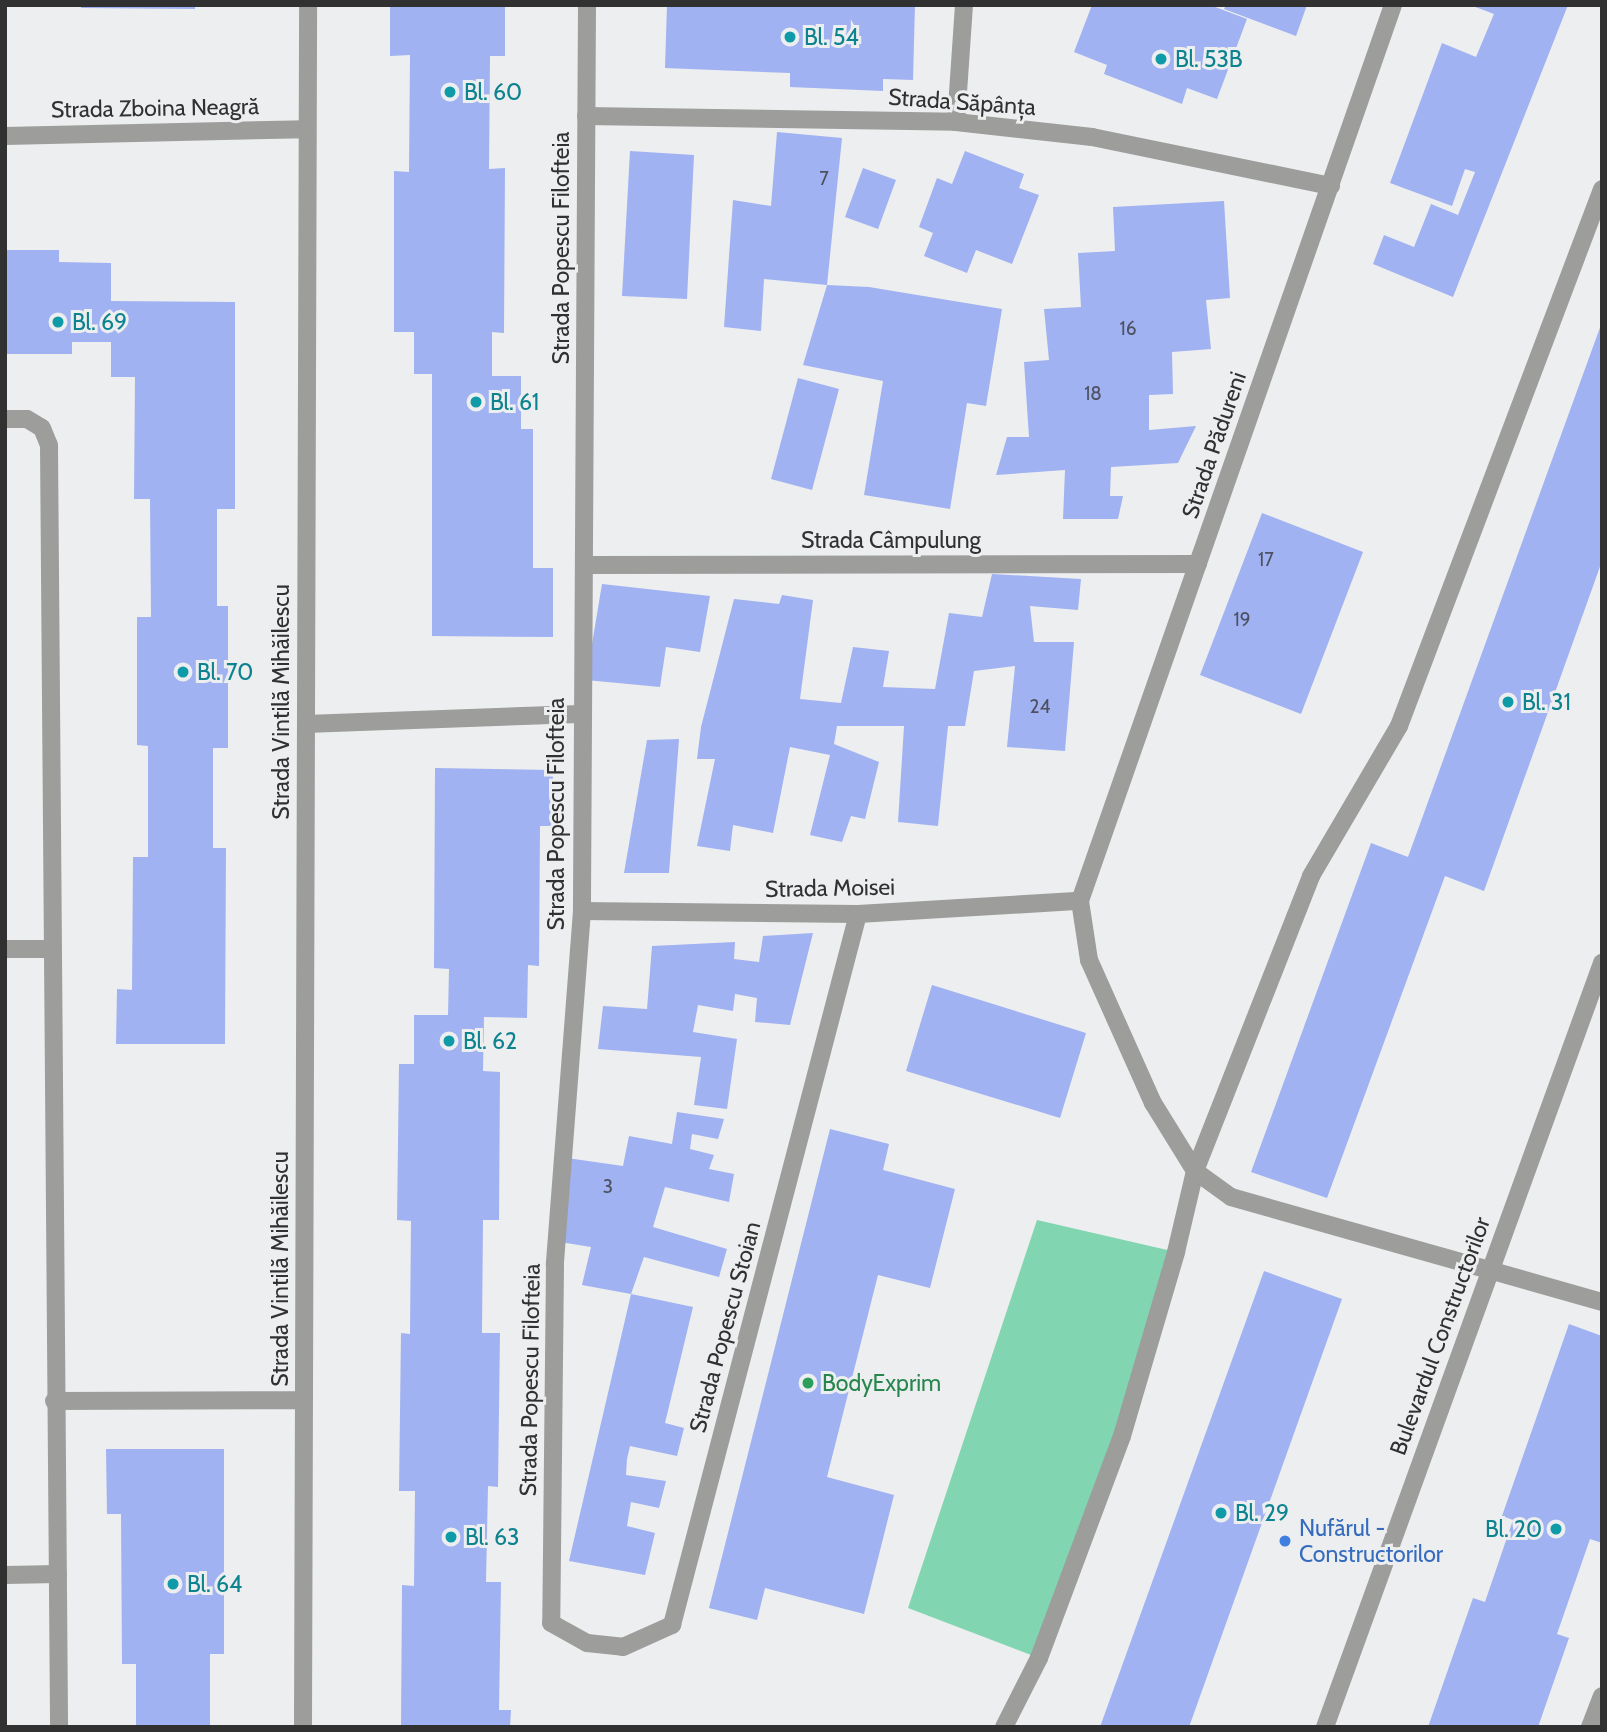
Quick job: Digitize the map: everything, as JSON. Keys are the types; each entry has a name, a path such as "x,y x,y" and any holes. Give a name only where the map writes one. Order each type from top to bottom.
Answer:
{"street":[{"name":"Strada Vintilă Mihăilescu","path":"303,1727 308,5"},
{"name":"Strada Popescu Filofteia","path":"551,1623 555,1265 582,911 580,714 585,565 587,5"},
{"path":"956,122 964,5"},
{"name":"Strada Pădureni","path":"1080,901 1393,5"},
{"name":"Strada Săpânța","path":"586,116 956,122 1092,137 1331,186"},
{"name":"Strada Zboina Neagră","path":"5,136 306,129"},
{"path":"1004,1727 1040,1658 1122,1436 1176,1252 1195,1171 1311,876 1399,726 1602,190"},
{"path":"5,419 27,419 42,428 49,445 54,1402 59,1727"},
{"name":"Strada Câmpulung","path":"585,565 1198,564"},
{"path":"306,724 580,714"},
{"path":"1080,901 1089,960 1153,1103 1195,1171 1231,1197 1602,1302"},
{"name":"Strada Moisei","path":"582,911 858,914 1080,901"},
{"name":"Strada Popescu Stoian","path":"551,1623 587,1643 623,1647 672,1625 858,914"},
{"path":"5,950 52,949"},
{"name":"Bulevardul Constructorilor","path":"1325,1727 1602,963"},
{"name":"Strada Vintilă Mihăilescu","path":"54,1402 304,1400"},
{"path":"5,1575 58,1574"},
{"path":"1590,1727 1602,1696"}],"green space":[{"path":"1037,1220 1176,1252 1039,1658 908,1608"}],"building":[{"path":"81,5 195,5 195,9 81,8"},
{"name":"Bl. 61","path":"390,5 505,5 505,56 490,56 489,169 505,168 504,333 492,332 492,376 521,376 521,429 533,429 533,568 553,568 553,637 432,636 432,374 414,374 414,332 394,332 394,171 409,172 410,55 390,56"},
{"name":"Bl. 54","path":"667,5 915,5 913,80 883,79 883,91 790,87 790,73 665,68"},
{"name":"Bl. 53B","path":"1092,5 1210,5 1247,19 1217,99 1187,88 1182,104 1104,74 1107,65 1074,52"},
{"path":"1226,5 1307,5 1296,36 1224,9"},
{"path":"1470,5 1568,5 1453,297 1373,264 1384,235 1414,247 1431,204 1458,215 1475,172 1465,169 1452,206 1390,183 1442,43 1476,57 1494,14"},
{"path":"777,132 842,138 827,285 764,279 761,331 724,327 733,200 771,206"},
{"path":"630,151 694,155 687,299 622,296"},
{"path":"965,151 1024,174 1019,188 1039,195 1012,264 976,250 967,273 924,256 933,233 919,227 937,178 952,184"},
{"path":"863,168 896,180 878,229 845,217"},
{"path":"1224,201 1230,298 1206,300 1211,349 1172,352 1173,394 1149,395 1149,430 1196,426 1178,463 1111,467 1110,496 1123,496 1118,519 1063,519 1065,470 996,475 1007,437 1029,437 1024,362 1049,360 1044,309 1081,307 1078,253 1115,251 1113,207"},
{"name":"Bl. 70","path":"5,250 59,250 59,262 111,263 111,301 235,302 235,509 217,509 217,606 228,606 228,748 213,748 213,848 226,848 225,1044 116,1044 117,989 132,990 133,857 148,857 148,746 137,745 137,617 151,617 150,499 134,499 135,377 111,377 111,342 72,342 72,354 5,354"},
{"path":"827,285 869,287 1002,309 986,406 967,403 950,509 864,495 883,381 803,365"},
{"name":"Bl. 31","path":"1602,322 1602,561 1484,891 1445,876 1327,1198 1251,1172 1371,843 1408,857"},
{"path":"798,378 839,389 812,490 771,479"},
{"path":"1262,513 1363,552 1301,714 1200,675"},
{"path":"992,574 1081,579 1078,610 1030,606 1034,642 1074,642 1065,751 1007,747 1015,666 974,671 965,726 948,726 938,826 898,822 904,726 837,726 834,744 879,762 865,819 851,816 842,842 810,835 830,755 790,747 773,833 733,825 730,851 697,846 715,759 697,759 701,727 734,599 779,604 782,595 813,600 800,699 841,703 853,647 889,651 883,687 935,689 949,613 982,617"},
{"path":"602,584 710,596 700,652 666,647 660,687 586,680"},
{"path":"679,739 669,873 624,873 647,740"},
{"path":"435,768 553,770 552,826 540,826 539,966 528,965 527,1018 484,1017 483,1071 500,1072 499,1220 483,1220 482,1333 500,1333 498,1487 488,1486 486,1582 501,1582 499,1710 511,1710 510,1727 401,1727 402,1585 414,1586 415,1491 399,1491 401,1333 410,1334 411,1221 397,1220 399,1064 414,1064 414,1015 448,1015 449,969 434,968"},
{"path":"813,933 790,1025 755,1022 757,998 735,994 733,1011 698,1005 693,1032 737,1039 727,1109 694,1105 701,1057 598,1049 603,1006 647,1009 652,946 735,942 734,959 759,962 763,936"},
{"path":"932,985 1086,1033 1060,1118 906,1071"},
{"path":"677,1112 724,1119 718,1139 692,1134 690,1149 714,1155 709,1169 734,1174 729,1202 665,1187 653,1227 727,1249 719,1277 644,1257 631,1294 582,1285 591,1247 560,1242 567,1158 623,1166 629,1136 672,1144"},
{"name":"BodyExprim","path":"830,1129 889,1144 883,1170 955,1189 930,1288 878,1275 827,1477 894,1495 864,1614 765,1588 757,1620 709,1608"},
{"name":"Bl. 29","path":"1264,1271 1342,1299 1189,1727 1100,1727"},
{"path":"631,1294 693,1307 665,1423 684,1428 677,1456 630,1446 627,1459 626,1475 666,1481 659,1508 631,1502 627,1526 655,1533 645,1575 569,1561"},
{"name":"Bl. 20","path":"1569,1324 1602,1336 1602,1543 1590,1539 1557,1634 1569,1638 1538,1727 1428,1727 1473,1598 1485,1602 1513,1520 1502,1516"},
{"name":"Bl. 64","path":"106,1449 224,1449 224,1654 210,1654 210,1727 136,1727 136,1664 122,1664 121,1514 107,1514"}],"place":[{"name":"Bl. 54","path":"790,37"},
{"name":"Bl. 53B","path":"1161,59"},
{"name":"Bl. 60","path":"450,92"},
{"name":"Bl. 69","path":"58,322"},
{"name":"Bl. 61","path":"476,402"},
{"name":"Bl. 70","path":"183,672"},
{"name":"Bl. 31","path":"1508,702"},
{"name":"Bl. 62","path":"449,1041"},
{"name":"BodyExprim","path":"808,1383"},
{"name":"Bl. 29","path":"1221,1513"},
{"name":"Bl. 20","path":"1556,1529"},
{"name":"Bl. 63","path":"451,1537"},
{"name":"Nufărul - Constructorilor","path":"1285,1541"},
{"name":"Bl. 64","path":"173,1584"}]}
